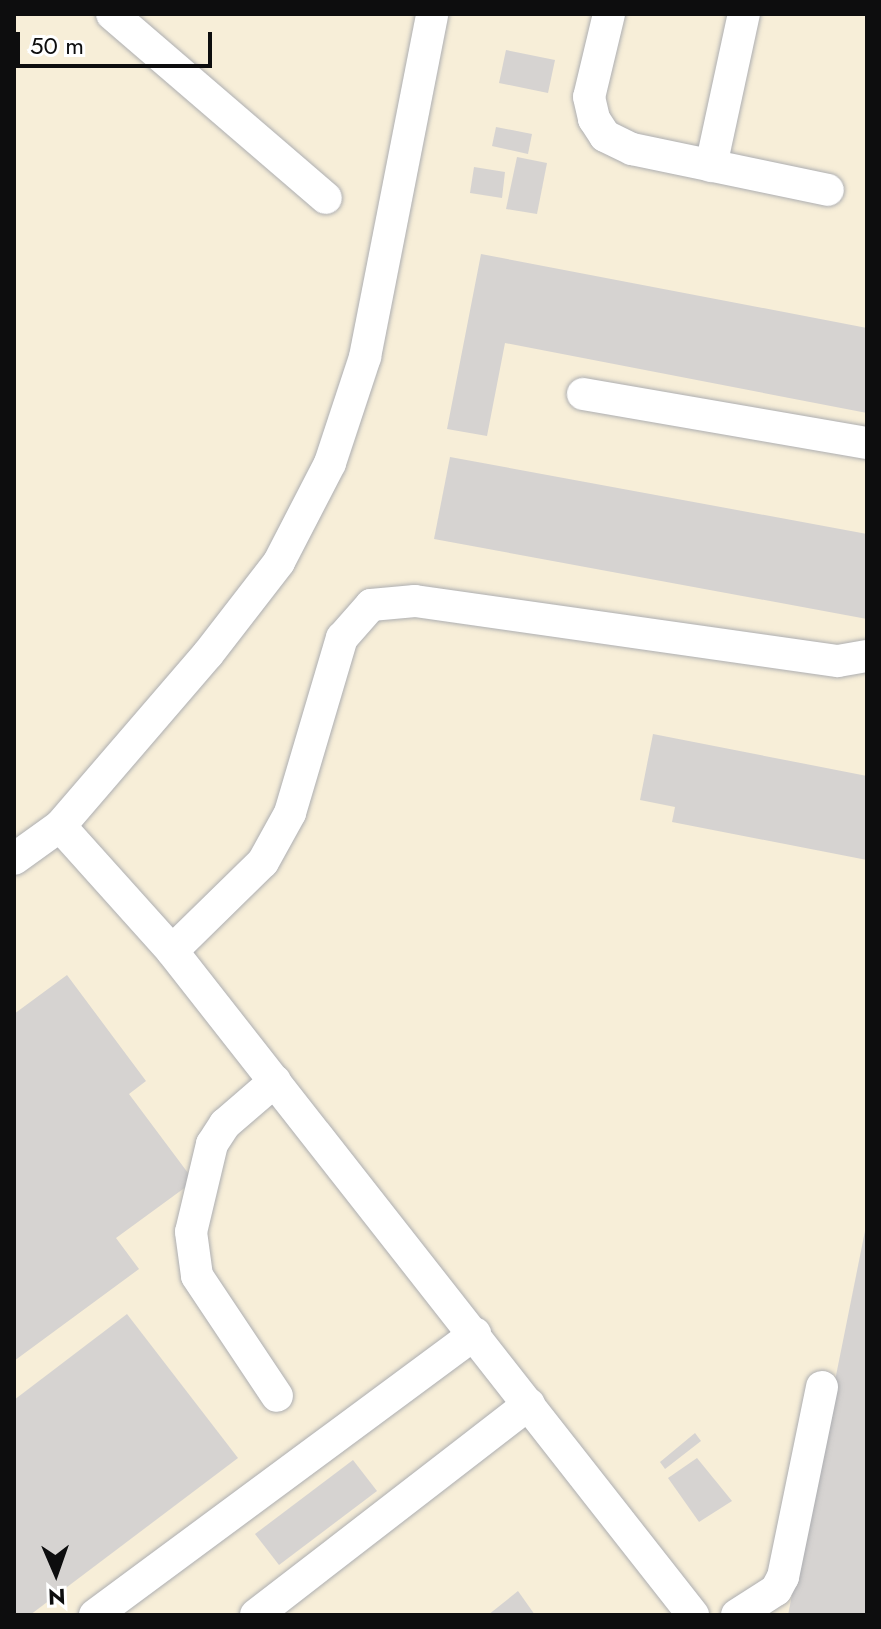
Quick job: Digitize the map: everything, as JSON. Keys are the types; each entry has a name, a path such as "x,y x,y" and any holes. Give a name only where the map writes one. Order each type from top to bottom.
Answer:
{"street":[{"path":"112,14 326,198"},
{"path":"14,859 60,826 138,739 279,562 330,463 365,357 432,14"},
{"path":"609,14 589,97 594,119 605,136 632,149 828,190"},
{"path":"711,166 744,14"},
{"path":"583,394 867,443"},
{"path":"172,951 263,862 290,813 342,638 371,605 415,601 838,661 867,656"},
{"path":"60,826 172,951 693,1615"},
{"path":"275,1081 225,1124 212,1144 191,1232 197,1276 277,1396"},
{"path":"95,1615 475,1334"},
{"path":"737,1615 776,1590 783,1577 822,1387"},
{"path":"256,1615 529,1404"}],"shaded area":[{"path":"14,14 867,14 867,1615 14,1615"}],"building":[{"path":"506,50 555,60 548,93 499,83"},
{"path":"496,127 532,134 528,154 492,146"},
{"path":"517,157 547,163 537,214 506,209"},
{"path":"474,167 505,172 502,198 470,193"},
{"path":"481,254 867,328 867,413 505,343 487,436 447,429"},
{"path":"450,457 867,534 867,619 434,539"},
{"path":"653,734 867,776 867,860 672,822 675,807 640,800"},
{"path":"67,975 146,1081 129,1094 194,1181 116,1238 139,1269 14,1361 14,1014"},
{"path":"866,1226 867,1615 788,1615"},
{"path":"127,1314 238,1458 30,1615 14,1615 14,1400"},
{"path":"695,1433 701,1441 665,1469 660,1462"},
{"path":"697,1458 732,1501 699,1522 668,1478"},
{"path":"353,1460 377,1491 279,1565 255,1534"},
{"path":"518,1591 535,1615 488,1615"}]}
